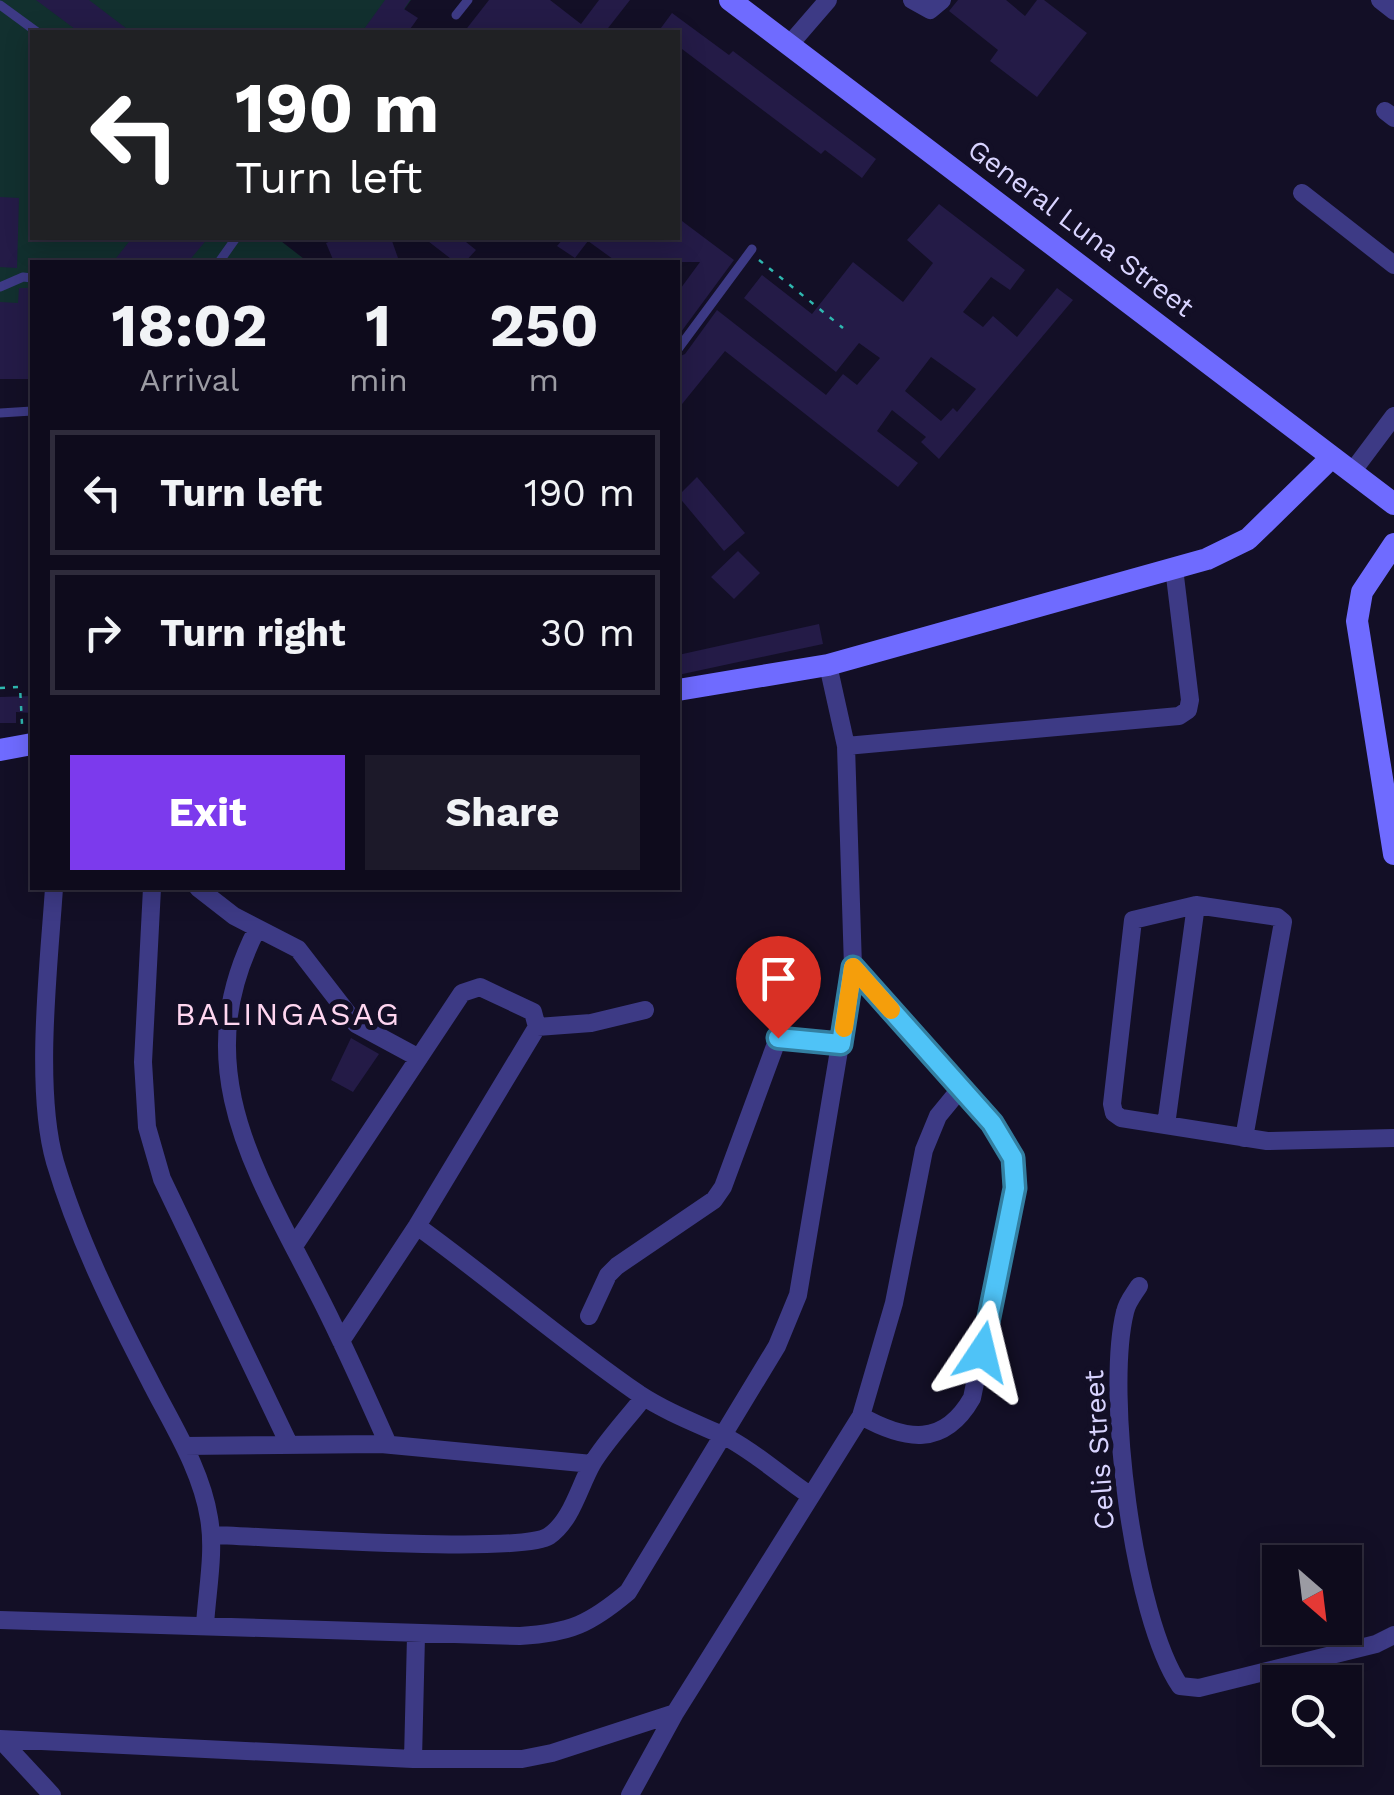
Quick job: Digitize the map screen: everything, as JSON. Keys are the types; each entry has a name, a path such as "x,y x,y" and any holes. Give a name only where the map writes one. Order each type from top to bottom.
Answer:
{"street":[{"name":"General Luna Street","path":"730,0 1394,504"},
{"path":"790,44 828,0"},
{"path":"912,0 930,10 942,0"},
{"path":"1380,0 1394,12"},
{"path":"1302,193 1394,265"},
{"path":"1352,472 1394,416"},
{"path":"680,690 828,665 1219,555 1248,539 1332,458"},
{"path":"1394,544 1362,592 1356,621 1394,854"},
{"path":"846,746 1179,716 1188,710 1190,700 1174,568"},
{"path":"0,1620 416,1636 558,1634 593,1622 628,1592 783,1334 798,1295 853,967 846,746 828,665"},
{"path":"54,890 46,1024 48,1114 54,1158 78,1226 204,1495 212,1535 205,1625"},
{"path":"152,890 143,1062 147,1127 162,1179 288,1442"},
{"path":"201,890 257,929 298,949 356,1024 419,1058"},
{"path":"1166,1126 1196,905"},
{"path":"1244,1138 1283,922 1278,916 1196,905 1141,915 1132,927 1112,1104 1121,1118 1244,1138 1281,1142 1394,1138"},
{"path":"257,929 227,1010 225,1052 231,1095 245,1144 388,1444"},
{"path":"853,967 992,1123 1013,1158 1015,1188 972,1398 960,1419 940,1431 916,1436 892,1433 862,1416"},
{"path":"294,1246 462,994 480,987 533,1012 537,1027 417,1226 342,1341"},
{"path":"537,1027 590,1023 645,1010"},
{"path":"589,1316 608,1275 617,1266 696,1214 724,1187 778,1038 841,1044"},
{"path":"630,1795 675,1713 862,1416 894,1303 924,1150 938,1116 961,1088"},
{"path":"417,1226 530,1316 644,1397 694,1426 724,1436 810,1496"},
{"name":"Celis Street","path":"1139,1286 1126,1307 1120,1345 1128,1526 1148,1604 1172,1674 1180,1686 1199,1688 1376,1644 1394,1635"},
{"path":"212,1535 467,1546 533,1543 551,1535 572,1506 592,1464 644,1397"},
{"path":"184,1446 388,1444 592,1464"},
{"path":"413,1759 416,1636"},
{"path":"0,1739 413,1759 539,1757 675,1713"},
{"path":"0,1739 46,1788"}],"lane":[{"path":"456,15 468,0"},
{"path":"0,5 34,30"},
{"path":"680,346 751,251"},
{"path":"0,288 30,278"},
{"path":"0,413 30,411"}],"path":[{"path":"751,251 843,328"},
{"path":"0,688 20,687 18,747"}],"green space":[{"path":"0,0 411,0 389,30 30,30 30,240 280,240 305,260 30,260 30,355 0,354"}],"building":[{"path":"36,0 89,0 128,30 76,30"},
{"path":"385,0 410,0 404,9 418,18 409,30 363,30"},
{"path":"489,0 550,0 581,24 599,0 630,0 607,30 466,30"},
{"path":"958,0 1006,0 1025,16 1037,0 1044,0 1087,33 1037,97 990,61 998,50 949,11"},
{"path":"672,13 729,55 733,51 876,159 862,178 825,150 821,154 680,48 680,30 659,30"},
{"path":"0,197 19,198 17,268 0,267"},
{"path":"939,204 1025,270 1010,290 991,277 963,312 983,327 993,316 1017,337 1057,288 1073,300 939,459 921,442 926,437 892,410 877,431 918,463 898,487 725,351 680,407 680,356 717,310 826,395 843,374 857,385 880,358 859,343 836,372 744,298 762,275 812,314 853,262 903,302 933,263 907,240","holes":["931,357 976,389 957,412 953,408 941,421 905,391"]},
{"path":"680,220 734,260 680,333 680,289 700,262 614,260 588,241 575,258 557,246 562,240 680,240"},
{"path":"130,240 206,240 190,260 115,260"},
{"path":"392,240 398,258 333,260 326,243"},
{"path":"427,240 464,240 476,250 467,260 452,260"},
{"path":"19,288 30,288 30,379 0,379 0,302 18,303"},
{"path":"697,477 745,533 724,551 680,494"},
{"path":"738,551 760,573 734,599 711,577"},
{"path":"819,624 823,644 680,675 680,655"},
{"path":"30,696 30,713 16,712 16,723 0,723 0,697"},
{"path":"351,1038 379,1054 353,1092 331,1080"}],"slow traffic":[{"path":"844,1028 853,967 891,1010"}],"district":[{"name":"BALINGASAG","path":"288,1014"}],"route":[{"path":"778,1038 841,1044 853,967 992,1123 1013,1158 1015,1188 982,1352"}]}
